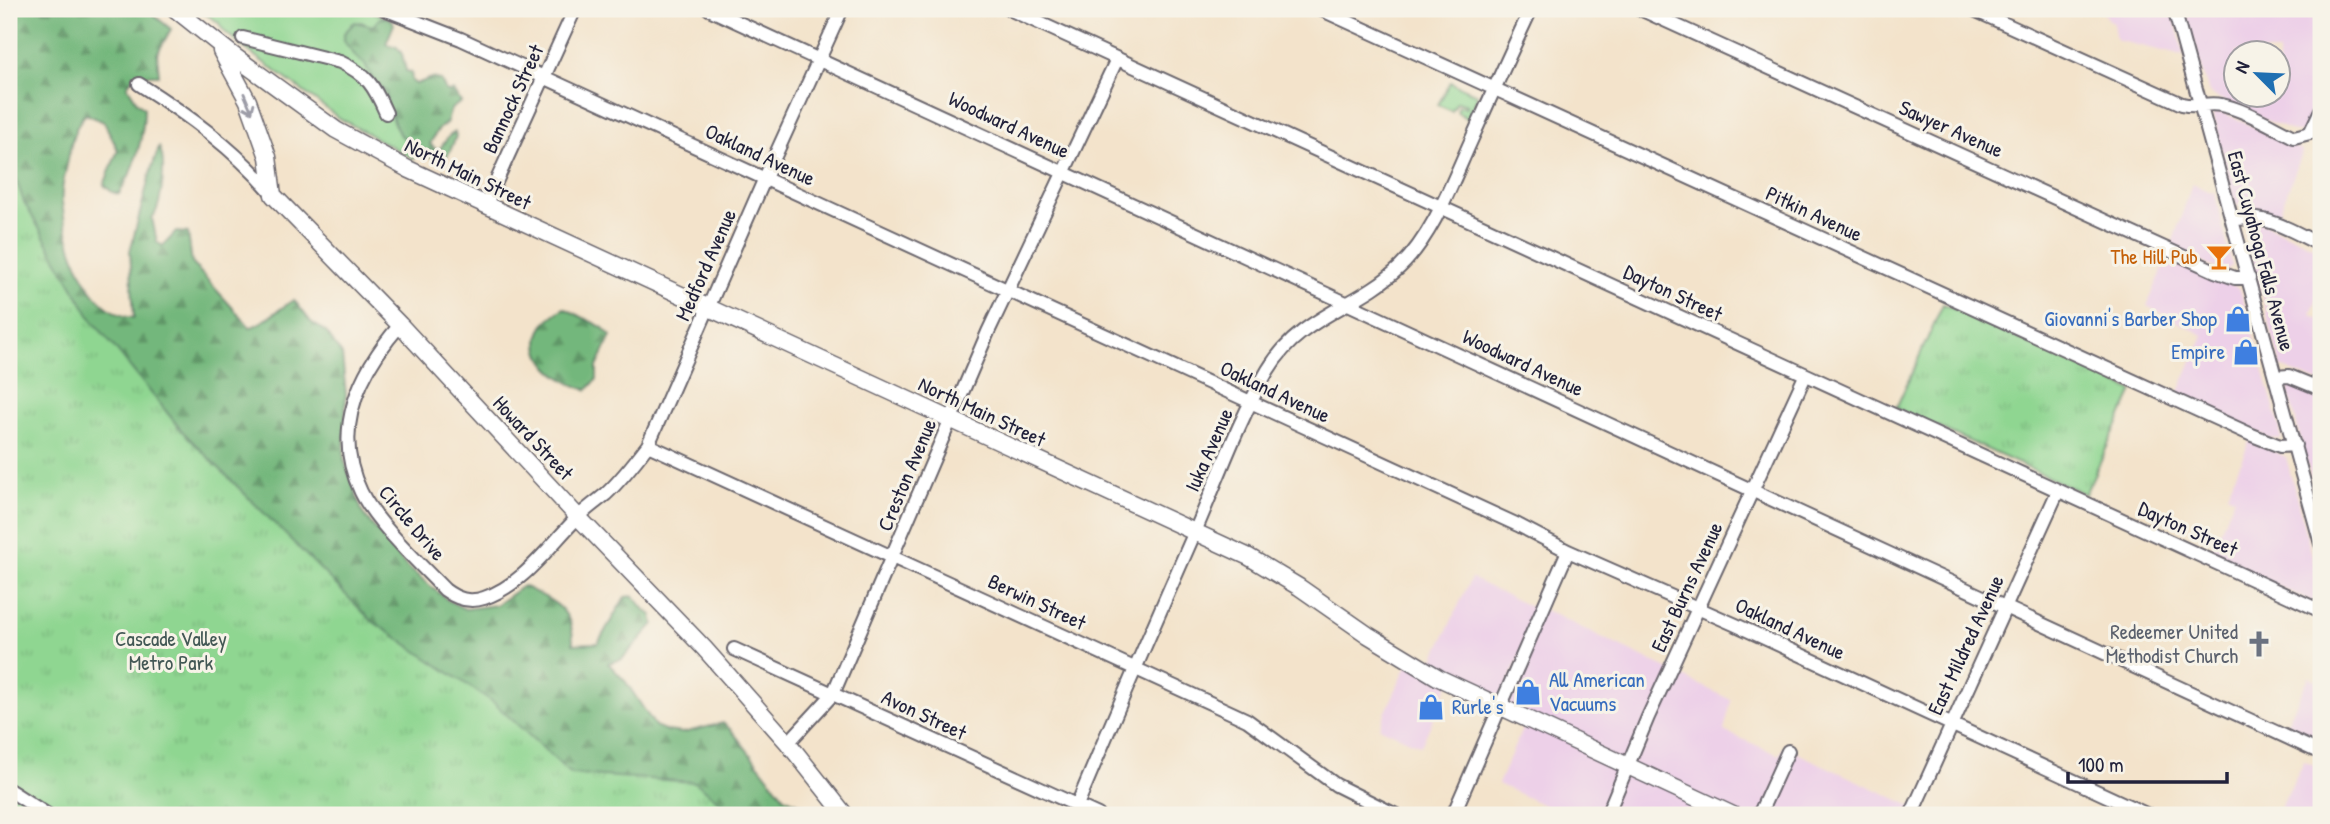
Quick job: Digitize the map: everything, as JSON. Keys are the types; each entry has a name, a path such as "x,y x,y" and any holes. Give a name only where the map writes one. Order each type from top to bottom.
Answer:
{"main road":[{"name":"North Main Street","path":"175,9 336,130 408,169 1270,569 1417,666 1499,707 1733,815"},
{"path":"217,42 246,98 256,124 268,157 273,195"},
{"name":"Howard Street","path":"273,195 400,325 704,648 788,743 845,815"}],"street":[{"name":"Oakland Avenue","path":"384,9 430,26 544,77 1518,525 1568,551 2148,815"},
{"name":"Bannock Street","path":"485,206 575,9"},
{"name":"Woodward Avenue","path":"709,9 2321,753"},
{"name":"Medford Avenue","path":"578,517 625,475 648,445 842,9"},
{"name":"Dayton Street","path":"1009,9 2321,611"},
{"name":"Pitkin Avenue","path":"1320,9 2257,437 2280,446 2295,445"},
{"name":"Iuka Avenue","path":"1075,811 1194,533 1269,370 1289,342 1318,319 1380,284 1401,266 1417,247 1440,206 1531,9"},
{"name":"Sawyer Avenue","path":"1640,9 2215,271 2235,278 2249,278"},
{"path":"1972,9 2166,98 2185,105 2227,106 2294,137 2310,133 2321,110"},
{"name":"East Cuyahoga Falls Avenue","path":"2175,9 2275,377 2295,445 2315,496 2321,544"},
{"path":"243,38 340,62 355,69 369,80 386,113"},
{"name":"Creston Avenue","path":"788,743 833,694 1008,290 1117,59"},
{"name":"Howard Street","path":"139,83 233,152 253,170 273,195"},
{"path":"2232,220 2249,216 2266,219 2321,244"},
{"name":"Circle Drive","path":"400,325 377,352 364,376 350,413 348,439 352,468 361,494 402,544 445,590 459,599 476,600 486,598 508,585 536,562 578,517"},
{"path":"2275,377 2287,375 2321,389"},
{"name":"East Burns Avenue","path":"1607,815 1805,376"},
{"name":"Berwin Street","path":"648,445 1247,720 1335,785 1396,815"},
{"name":"East Mildred Avenue","path":"1910,815 2058,491"},
{"path":"1453,815 1568,551"},
{"name":"Avon Street","path":"734,649 1075,811 1097,815"},
{"path":"1759,815 1788,751"},
{"path":"9,790 48,815"}],"shaded area":[{"path":"2100,9 2172,9 2184,56 2116,40 2113,24"},
{"path":"2185,9 2321,9 2321,21 2313,18 2321,22 2321,99 2306,132 2294,132 2238,108 2292,108 2292,38 2222,38 2222,100 2209,93"},
{"path":"2213,113 2224,113 2303,151 2276,221 2234,203"},
{"path":"2192,184 2215,194 2232,266 2223,272 2171,247"},
{"path":"2260,222 2321,250 2321,289 2311,315 2321,320 2321,383 2281,367 2245,232"},
{"path":"2169,254 2240,289 2281,439 2269,438 2178,394 2203,335 2147,306"},
{"path":"2300,385 2321,396 2321,492 2314,489 2289,396 2288,386"},
{"path":"2250,440 2286,457 2321,589 2320,605 2209,555 2235,498 2227,494"},
{"path":"1471,578 1539,611 1499,704 1429,670"},
{"path":"1543,609 1731,700 1724,731 1779,755 1784,747 1914,807 1911,815 1565,815 1498,784 1526,720 1499,707"},
{"path":"1409,661 1449,683 1421,746 1379,727"},
{"path":"2309,677 2321,682 2321,748 2283,731"},
{"path":"2304,761 2321,769 2321,815 2277,815"}],"green space":[{"name":"Cascade Valley Metro Park","path":"9,9 146,9 171,29 157,54 159,75 134,75 127,86 144,108 144,119 134,163 119,194 104,185 118,150 104,122 86,114 72,141 62,192 64,218 82,273 91,290 103,303 117,313 134,318 130,251 159,147 163,162 162,183 156,212 152,218 157,242 163,246 176,232 188,233 192,263 250,327 294,300 311,322 326,332 342,355 346,395 344,459 363,514 406,566 449,601 465,609 496,605 523,586 552,601 565,613 570,621 573,644 598,643 625,597 634,596 652,615 654,624 622,659 608,663 626,682 655,726 683,733 723,723 784,797 825,815 9,815"},
{"path":"204,9 366,9 386,17 379,19 373,27 361,22 351,24 356,57 365,64 373,81 386,92 395,124 416,148 414,159 339,118 251,53 224,31 218,22 202,12"},
{"path":"386,17 394,24 386,44 397,47 402,54 406,71 411,72 412,81 416,84 432,78 441,80 446,92 453,91 461,102 451,109 447,122 437,131 430,144 438,151 455,132 456,136 449,152 441,160 436,161 399,134 387,106 386,92 373,81 365,64 344,41 344,33 355,22 373,26 379,19"},
{"path":"1450,82 1478,95 1468,119 1457,112 1459,106 1467,105 1457,102 1452,111 1438,105"},
{"name":"Cascade Valley Metro Park","path":"9,159 24,202 92,320 182,431 372,621 493,702 571,774 695,782 736,815 9,815"},
{"path":"1943,304 2133,391 2085,494 1896,408"},
{"path":"564,308 602,327 611,336 597,367 597,379 587,390 558,376 541,355 538,343 540,331 549,319"}],"place":[{"name":"The Hill Pub","path":"2219,257"},
{"name":"Giovanni's Barber Shop","path":"2238,319"},
{"name":"Empire","path":"2246,352"},
{"name":"Redeemer United Methodist Church","path":"2259,644"},
{"name":"All American Vacuums","path":"1528,692"},
{"name":"Rurle's","path":"1431,707"}]}
